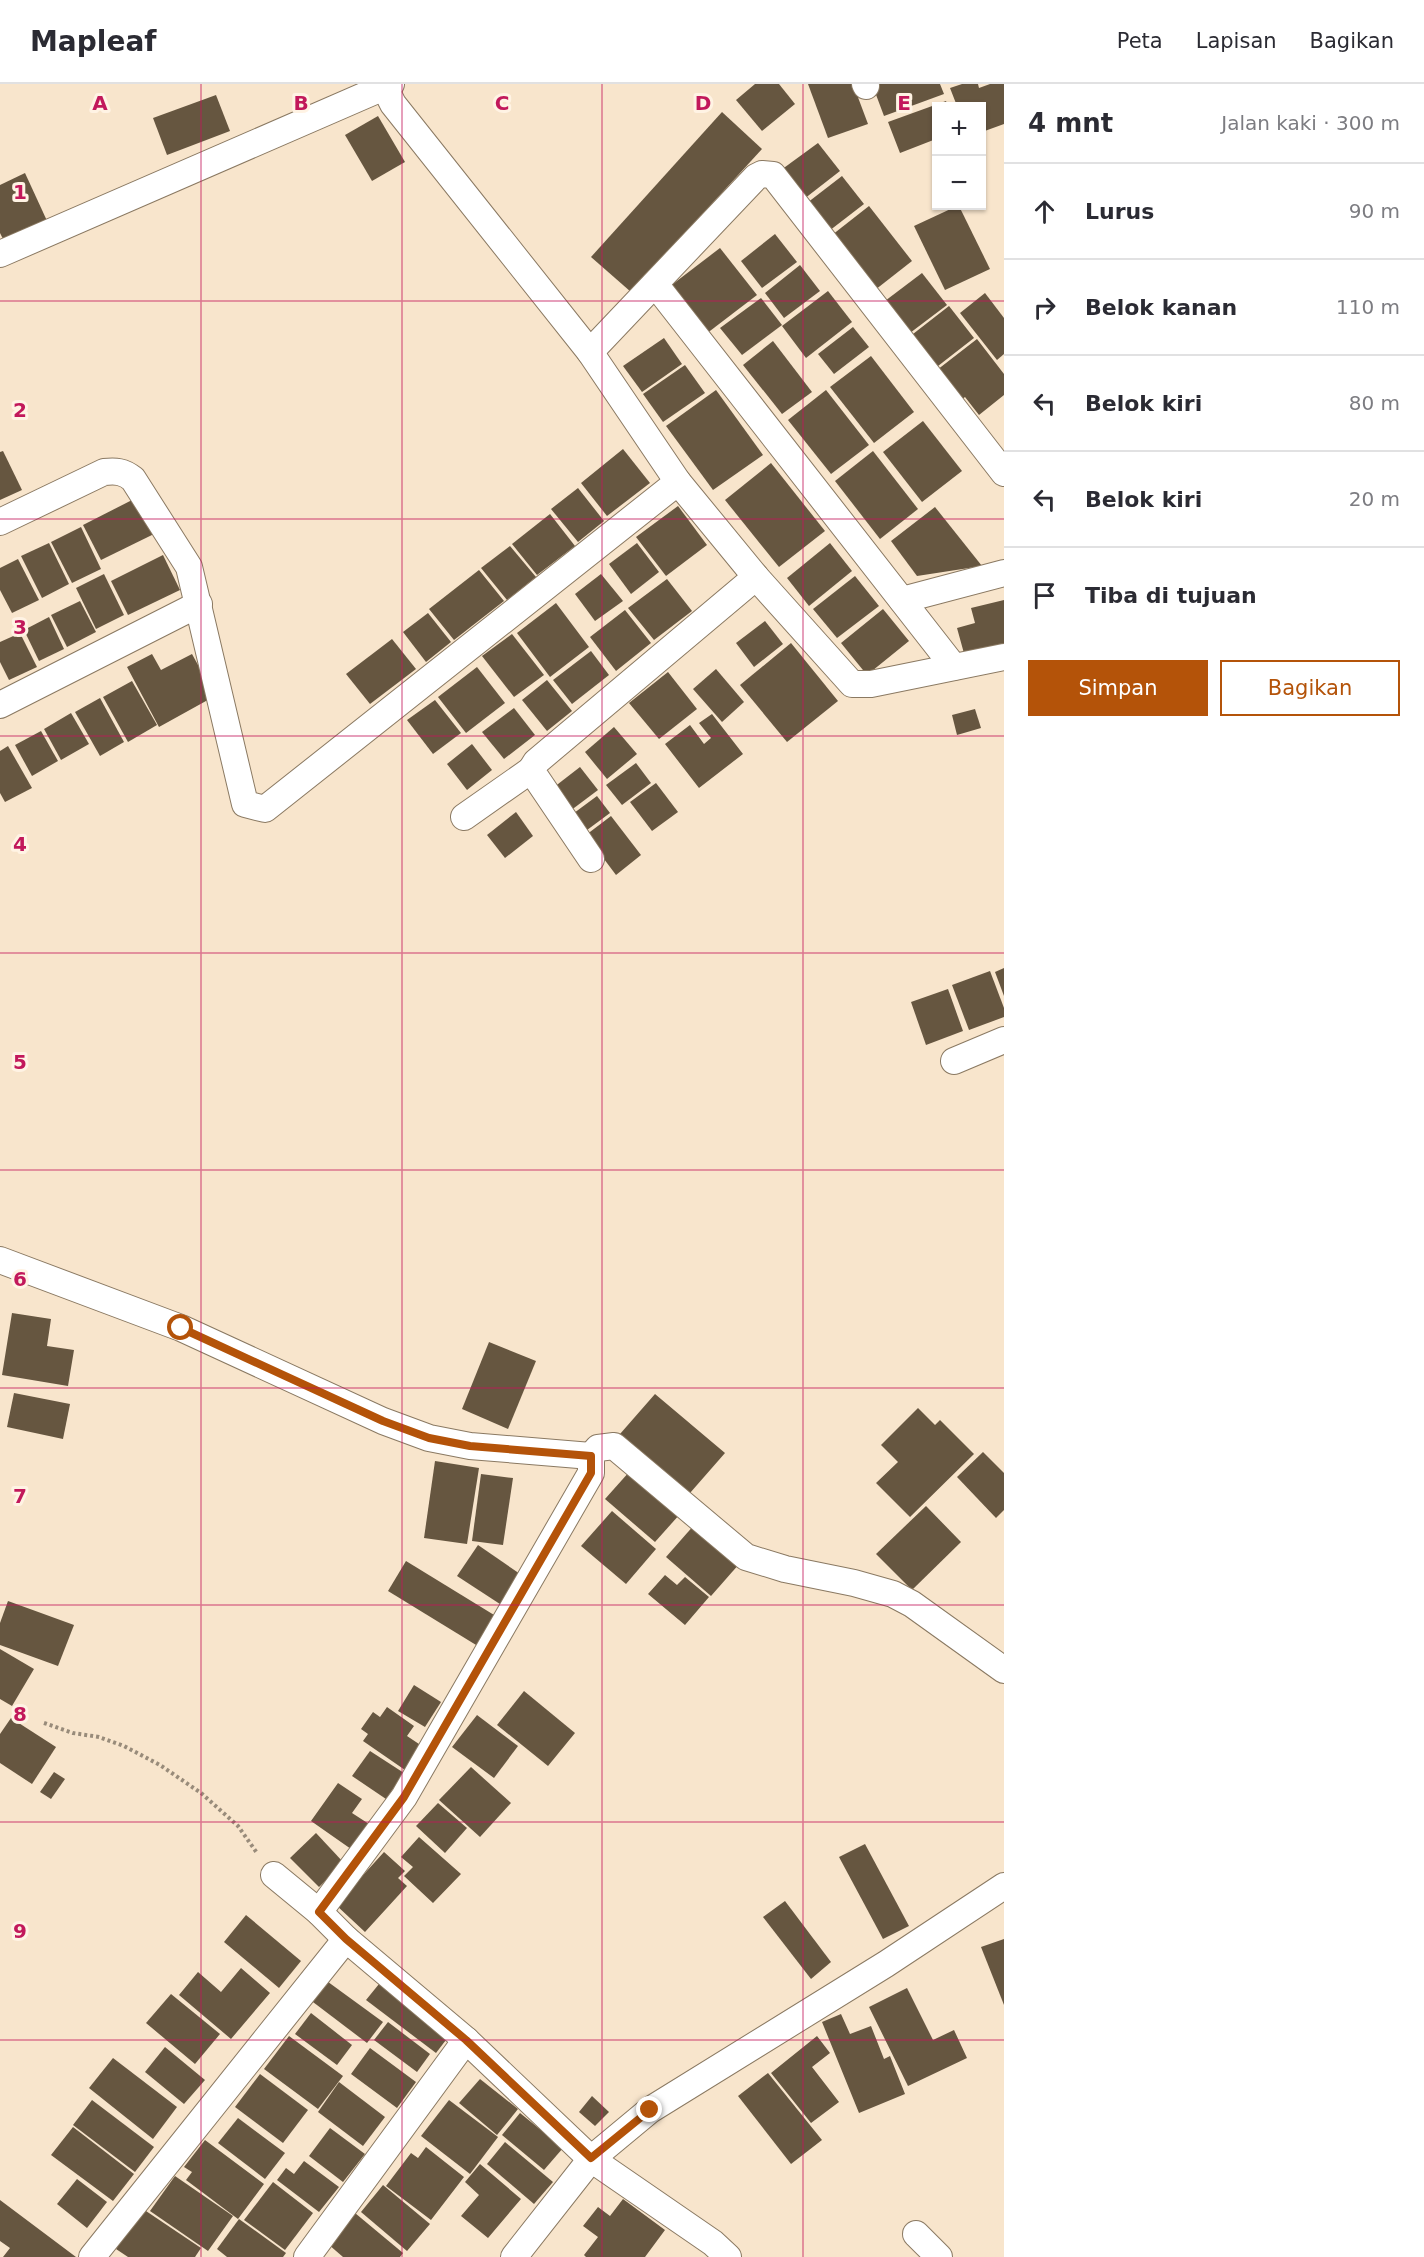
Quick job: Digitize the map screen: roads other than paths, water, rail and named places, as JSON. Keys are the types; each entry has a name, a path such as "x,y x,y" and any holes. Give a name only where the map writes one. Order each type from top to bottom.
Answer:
{"street":[{"path":"0,254 386,85 400,113 590,352 678,482 756,578 852,684 870,684 1004,657"},
{"path":"590,352 756,177 762,174 773,175 999,461"},
{"path":"655,284 954,667"},
{"path":"0,522 104,472 117,471 133,479 189,567 245,804 265,809 678,482"},
{"path":"902,600 1004,573"},
{"path":"464,817 531,770 536,762 756,578"},
{"path":"0,705 199,604"},
{"path":"531,770 591,859"},
{"path":"954,1061 1004,1040"},
{"path":"0,1260 181,1328 383,1421 429,1438 481,1447 522,1451 556,1451 591,1456"},
{"path":"319,1912 404,1797 591,1473 591,1456 598,1448 615,1446 746,1557 785,1569 854,1583 893,1594 912,1604 1004,1671"},
{"path":"274,1875 466,2040 591,2158 713,2243 728,2257"},
{"path":"514,2257 591,2158 650,2110 886,1964 1004,1886"},
{"path":"96,2256 346,1939"},
{"path":"307,2257 466,2040"},
{"path":"916,2234 939,2257"}]}
